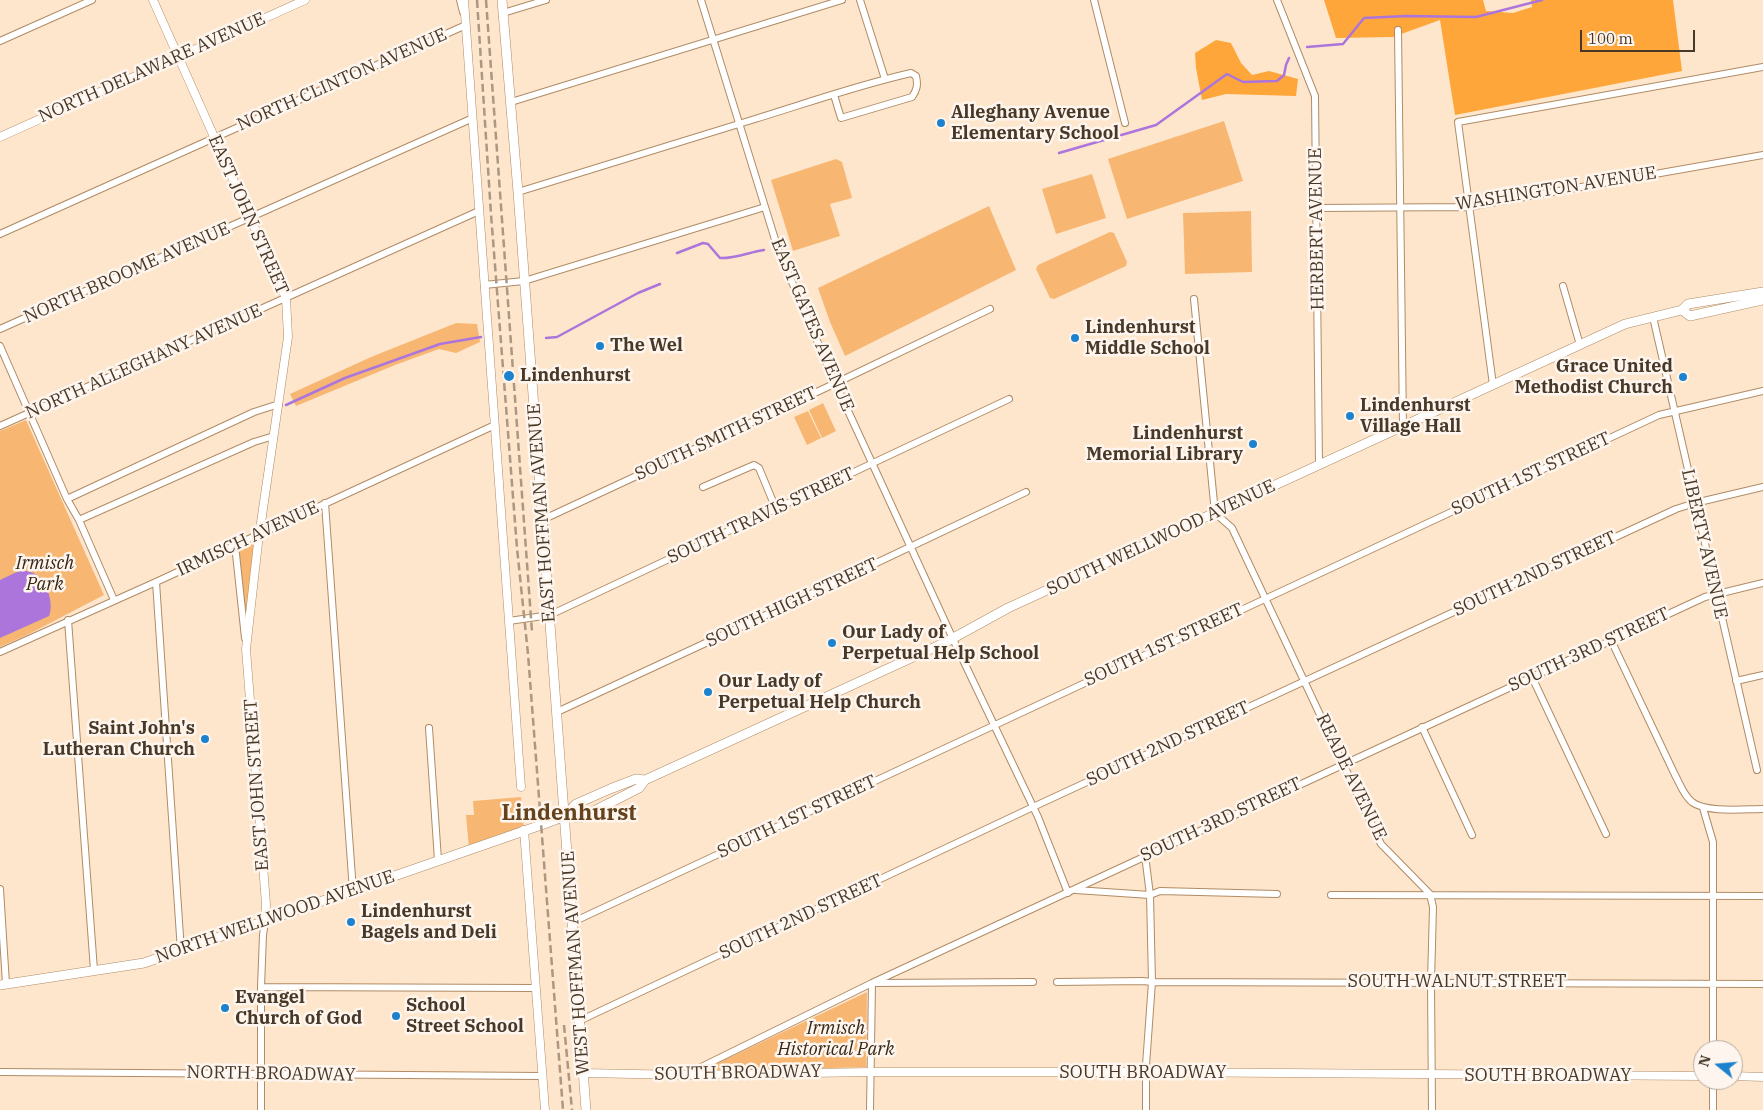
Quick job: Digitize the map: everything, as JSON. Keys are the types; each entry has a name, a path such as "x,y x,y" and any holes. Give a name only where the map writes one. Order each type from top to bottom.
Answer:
{"main road":[{"name":"EAST HOFFMAN AVENUE","path":"502,0 565,816"},
{"name":"SOUTH WELLWOOD AVENUE","path":"565,816 580,818 639,788 645,780 953,639 1008,608 1625,324 1682,310 1688,304 1763,292"},
{"name":"SOUTH WELLWOOD AVENUE","path":"1682,310 1690,316 1763,300"},
{"name":"SOUTH WELLWOOD AVENUE","path":"544,824 565,816 576,804 584,800 636,779 645,780"},
{"name":"WEST HOFFMAN AVENUE","path":"565,816 586,1110"},
{"name":"NORTH WELLWOOD AVENUE","path":"3,984 144,963 544,824"}],"street":[{"path":"0,41 92,0"},
{"name":"EAST JOHN STREET","path":"153,0 286,298 288,337 246,649"},
{"name":"NORTH DELAWARE AVENUE","path":"0,137 305,0"},
{"path":"460,0 466,25"},
{"path":"464,0 521,787"},
{"path":"503,13 546,0"},
{"name":"EAST GATES AVENUE","path":"701,0 778,249 872,464 1033,807 1068,892"},
{"path":"511,102 842,0"},
{"path":"860,0 885,79"},
{"path":"1094,0 1125,123"},
{"name":"HERBERT AVENUE","path":"1277,0 1315,96 1319,464"},
{"name":"NORTH CLINTON AVENUE","path":"0,234 466,25"},
{"path":"1398,30 1402,207 1403,426"},
{"path":"1493,386 1458,122 1763,67"},
{"path":"518,192 885,79 914,74 917,80 916,92 912,97 841,118 834,95"},
{"name":"NORTH BROOME AVENUE","path":"0,329 473,118"},
{"name":"WASHINGTON AVENUE","path":"1317,208 1468,207 1763,155"},
{"path":"484,285 524,281 765,207"},
{"name":"NORTH ALLEGHANY AVENUE","path":"0,426 479,211"},
{"path":"1563,286 1580,345"},
{"path":"1194,299 1216,513"},
{"name":"SOUTH SMITH STREET","path":"542,520 990,309"},
{"name":"LIBERTY AVENUE","path":"1653,317 1757,770"},
{"path":"0,346 67,499 114,600"},
{"name":"SOUTH 1ST STREET","path":"573,922 1660,415 1763,391"},
{"name":"SOUTH TRAVIS STREET","path":"509,621 550,615 1009,399"},
{"path":"67,499 254,412 278,404"},
{"name":"IRMISCH AVENUE","path":"0,652 156,582 494,425"},
{"path":"78,520 254,442 274,436"},
{"path":"703,487 751,465 756,466 759,468 776,509"},
{"name":"SOUTH 2ND STREET","path":"579,1021 1033,807 1676,509 1763,487"},
{"name":"SOUTH HIGH STREET","path":"557,712 1026,492"},
{"path":"325,503 353,891"},
{"name":"READE AVENUE","path":"1216,513 1232,528 1380,844 1430,894"},
{"name":"EAST JOHN STREET","path":"233,546 236,554 246,649 266,904 264,922"},
{"path":"156,582 181,951"},
{"name":"SOUTH 3RD STREET","path":"686,1075 872,984 1068,892 1076,890 1145,855 1611,640 1716,593 1763,583"},
{"path":"68,620 94,970"},
{"path":"1611,640 1684,792 1691,802 1703,808 1763,809"},
{"path":"1736,681 1763,675"},
{"path":"1532,677 1606,834"},
{"path":"1422,727 1472,834"},
{"path":"429,728 438,860"},
{"path":"1703,808 1714,842 1713,1040"},
{"path":"524,830 545,1110"},
{"path":"1145,855 1150,895 1152,982 1146,1072 1146,1110"},
{"path":"0,889 3,984"},
{"path":"1076,890 1150,895 1160,891 1277,894"},
{"path":"1430,894 1433,907 1431,982 1432,1110"},
{"path":"1331,895 1763,896"},
{"path":"261,1110 261,987 264,922"},
{"path":"870,1110 872,984 1033,982"},
{"name":"SOUTH WALNUT STREET","path":"1057,982 1763,984"},
{"path":"261,987 536,988"},
{"name":"NORTH BROADWAY","path":"0,1072 542,1076"},
{"name":"SOUTH BROADWAY","path":"584,1073 686,1075 870,1072 1146,1072 1693,1076"},
{"path":"1743,1076 1763,1077"},
{"path":"1713,1090 1713,1110"}],"green space":[{"path":"1224,121 1243,181 1127,219 1108,159"},
{"path":"836,159 842,162 852,198 830,204 840,236 793,251 771,180"},
{"path":"1092,174 1106,218 1056,234 1042,189"},
{"path":"989,206 1016,270 845,356 818,288"},
{"path":"1251,211 1252,272 1185,274 1183,213"},
{"path":"1110,232 1114,233 1127,262 1126,266 1054,299 1050,298 1036,269 1038,265"},
{"path":"456,323 477,324 480,342 456,353 439,349 296,406 290,394 371,357"},
{"path":"823,403 836,431 822,438 809,410"},
{"path":"808,411 821,438 807,445 794,417"},
{"name":"Irmisch Park","path":"26,420 104,595 0,647 0,431"},
{"path":"255,543 247,606 245,609 239,549"},
{"path":"521,797 524,829 469,849 466,815 474,815 473,801"},
{"name":"Irmisch Historical Park","path":"867,992 866,1067 699,1072"}],"shaded area":[{"path":"1324,0 1483,0 1486,11 1513,13 1532,7 1531,0 1673,0 1682,71 1455,115 1440,20 1393,37 1336,38"},
{"path":"1216,40 1231,43 1241,63 1252,75 1269,71 1298,79 1296,96 1226,94 1202,100 1195,53"},
{"path":"21,570 41,578 47,588 50,600 49,616 0,638 0,580"}],"waterway":[{"path":"1307,47 1343,44 1364,18 1406,16 1476,17 1542,0"},
{"path":"1059,153 1156,125 1227,74 1243,82 1277,81 1284,75 1289,58"},
{"path":"677,253 703,243 708,244 720,258 764,250"},
{"path":"546,338 557,337 638,293 660,284"},
{"path":"286,405 345,378 440,344 481,337"}],"railway":[{"path":"477,0 491,214 517,548 528,654 563,1110"},
{"path":"486,0 532,632"},
{"path":"564,1025 572,1110"}],"place":[{"name":"Alleghany Avenue Elementary School","path":"941,123"},
{"name":"Lindenhurst Middle School","path":"1075,338"},
{"name":"The Wel","path":"600,346"},
{"name":"Lindenhurst","path":"509,376"},
{"name":"Grace United Methodist Church","path":"1683,377"},
{"name":"Lindenhurst Village Hall","path":"1350,416"},
{"name":"Lindenhurst Memorial Library","path":"1253,444"},
{"name":"Our Lady of Perpetual Help School","path":"832,643"},
{"name":"Our Lady of Perpetual Help Church","path":"708,692"},
{"name":"Saint John's Lutheran Church","path":"205,739"},
{"name":"Lindenhurst Bagels and Deli","path":"351,922"},
{"name":"Evangel Church of God","path":"225,1008"},
{"name":"School Street School","path":"396,1016"}],"district":[{"name":"Lindenhurst","path":"569,814"}]}
